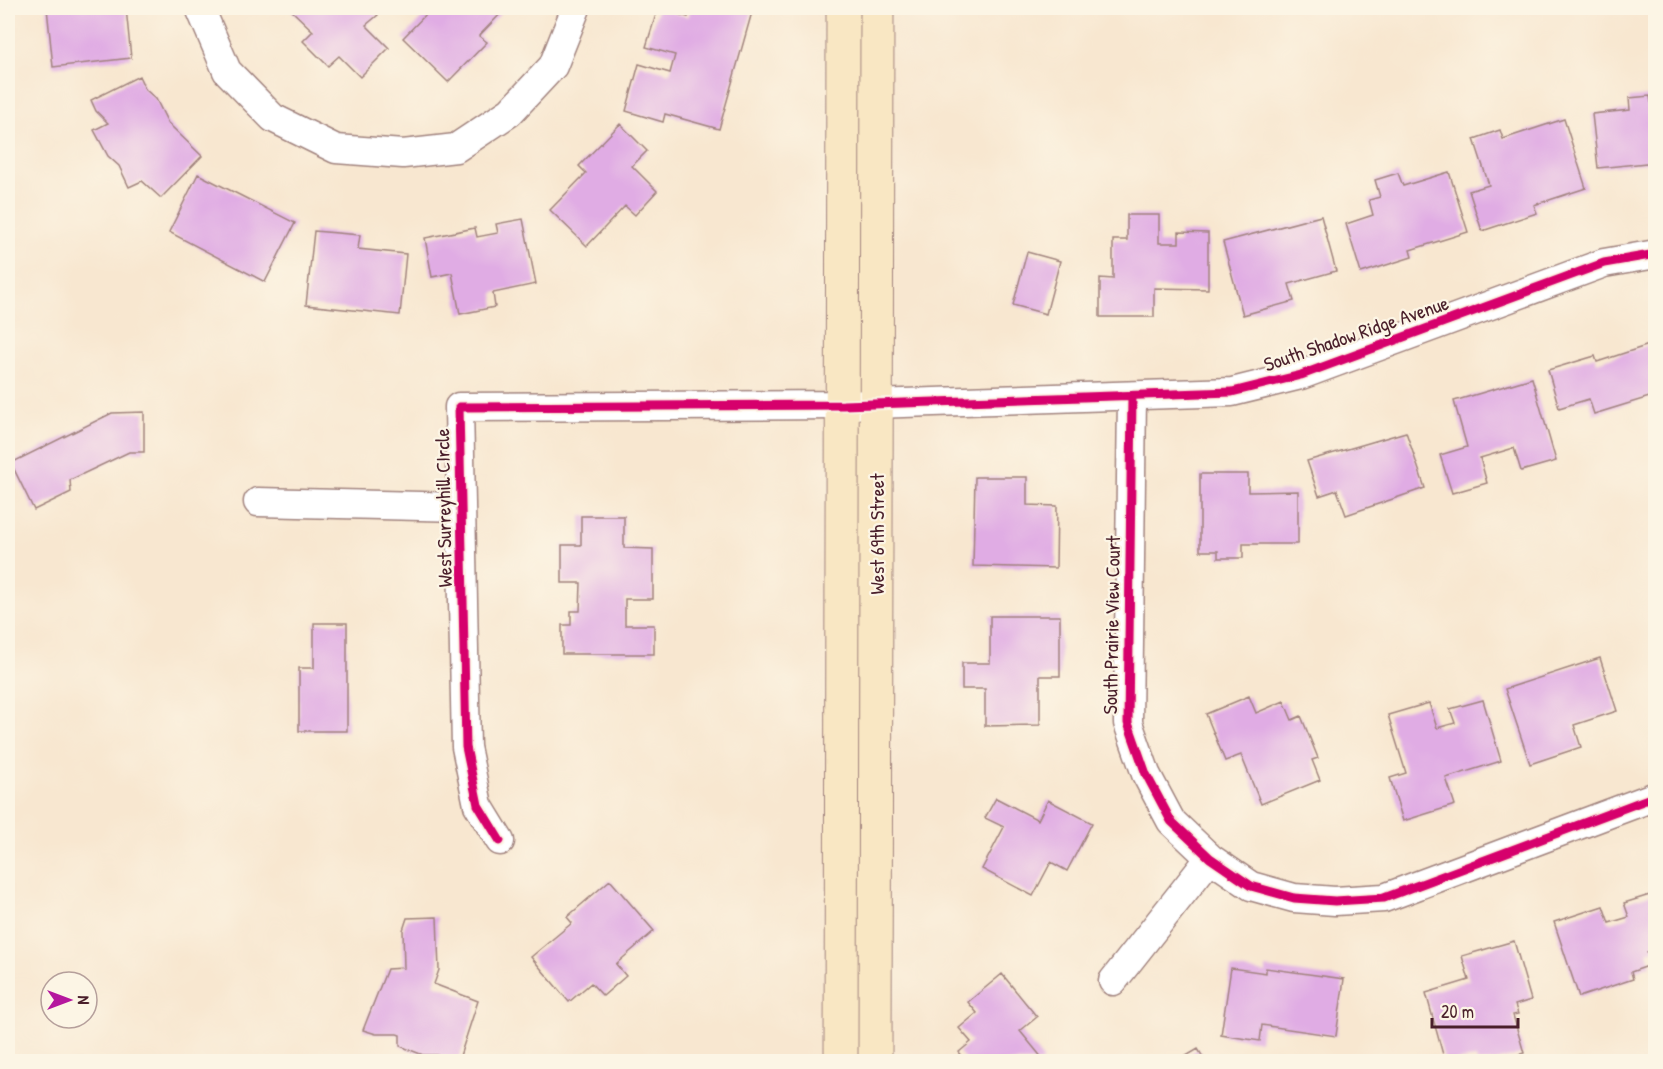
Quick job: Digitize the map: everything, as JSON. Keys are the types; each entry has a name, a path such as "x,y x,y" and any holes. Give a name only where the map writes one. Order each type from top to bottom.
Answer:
{"main road":[{"name":"West 69th Street","path":"841,1062 843,8"},
{"name":"West 69th Street","path":"875,1062 877,8"}],"street":[{"path":"200,8 226,70 273,118 336,149 403,154 456,147 510,112 553,66 576,8"},
{"name":"South Shadow Ridge Avenue","path":"843,405 1232,392 1301,375 1604,263 1656,254"},
{"name":"South Prairie View Court","path":"1132,396 1128,723 1146,774 1171,821 1210,858 1251,886 1294,898 1335,902 1384,898 1656,796"},
{"name":"West Surreyhill CIrcle","path":"500,841 478,805 466,747 459,406 843,405"},
{"path":"258,502 461,507"},
{"path":"1113,981 1210,858"}],"building":[{"path":"47,8 126,8 131,58 53,67"},
{"path":"289,8 370,8 378,15 366,25 389,48 360,77 339,56 328,66 303,41 313,31"},
{"path":"432,8 506,8 479,36 487,42 448,82 403,38"},
{"path":"658,8 688,17 691,8 737,8 752,12 719,129 665,114 663,122 626,111 639,64 670,73 675,55 646,47"},
{"path":"139,76 145,89 156,99 168,123 202,156 161,198 142,181 129,187 119,166 108,156 94,130 108,123 96,111 91,100"},
{"path":"1650,96 1651,102 1656,101 1656,162 1598,168 1592,114 1630,110 1629,98"},
{"path":"1564,119 1586,188 1534,205 1537,213 1482,231 1469,191 1489,185 1474,139 1500,130 1503,139"},
{"path":"620,124 647,151 632,166 657,191 635,215 625,206 587,246 550,210 586,173 579,166"},
{"path":"1449,172 1468,232 1410,250 1412,257 1361,273 1346,224 1373,215 1369,200 1380,197 1375,180 1398,173 1403,186"},
{"path":"198,174 295,223 265,282 169,232"},
{"path":"1127,215 1159,215 1159,243 1179,243 1179,232 1208,233 1208,289 1154,288 1154,317 1100,317 1100,278 1113,279 1113,240 1127,240"},
{"path":"1321,216 1336,271 1289,284 1294,301 1243,315 1223,242"},
{"path":"523,219 536,284 493,293 495,307 460,314 452,273 432,277 425,238 475,228 477,237 498,233 496,224"},
{"path":"314,231 360,235 358,249 406,254 400,315 306,305"},
{"path":"1027,252 1060,261 1046,314 1013,305"},
{"path":"1649,345 1656,365 1656,395 1594,414 1589,399 1559,408 1548,370 1595,356 1597,362"},
{"path":"1532,378 1556,461 1521,471 1514,448 1480,458 1487,483 1452,493 1440,455 1467,447 1454,401"},
{"path":"144,412 144,452 129,452 70,480 71,492 34,510 11,463 112,413"},
{"path":"1406,432 1425,488 1346,515 1337,490 1319,496 1307,461"},
{"path":"1200,474 1248,474 1248,492 1298,491 1298,544 1243,544 1243,558 1218,558 1218,551 1200,551"},
{"path":"975,477 1027,477 1027,505 1057,506 1056,568 973,566"},
{"path":"581,516 624,516 624,548 653,549 653,599 625,599 625,625 654,625 654,654 562,654 562,625 571,625 571,611 580,611 581,583 562,583 562,545 581,545"},
{"path":"990,616 1060,616 1060,676 1040,676 1040,725 985,726 985,689 962,689 962,663 990,663"},
{"path":"314,623 347,623 347,731 299,731 299,668 314,668"},
{"path":"1600,658 1617,711 1574,725 1581,747 1530,764 1505,689"},
{"path":"1249,696 1256,713 1284,701 1292,720 1301,716 1318,758 1312,760 1320,780 1261,804 1241,755 1225,761 1206,714"},
{"path":"1483,700 1501,761 1446,778 1455,805 1403,821 1390,778 1406,773 1388,715 1429,703 1437,728 1455,723 1450,709"},
{"path":"996,798 1038,820 1048,800 1092,823 1067,871 1051,862 1033,896 982,869 1004,827 985,818"},
{"path":"610,880 654,931 616,964 626,976 603,996 591,983 569,1002 531,957 572,923 567,917"},
{"path":"1656,893 1656,949 1647,952 1651,965 1631,972 1633,979 1579,997 1554,922 1603,906 1609,923 1629,917 1624,903"},
{"path":"437,917 439,970 434,984 478,1001 458,1062 436,1055 423,1055 400,1046 400,1035 376,1034 363,1030 387,969 404,968 403,930 407,918"},
{"path":"1514,941 1531,1000 1515,1005 1518,1014 1513,1015 1524,1053 1493,1062 1477,1062 1476,1058 1445,1062 1426,993 1469,980 1462,956"},
{"path":"1231,968 1266,973 1266,968 1344,979 1336,1036 1262,1025 1260,1041 1221,1035"},
{"path":"1002,974 1037,1017 1020,1031 1043,1059 1040,1062 967,1062 959,1052 971,1042 959,1028 977,1013 968,1002"},
{"path":"1198,1049 1206,1062 1176,1062"}],"cycle path":[{"path":"500,841 478,805 466,747 459,407 843,405 1232,392 1301,375 1604,263 1656,254"},
{"path":"1132,396 1128,723 1146,774 1171,821 1210,858 1251,886 1294,898 1335,901 1384,898 1656,796"}]}
